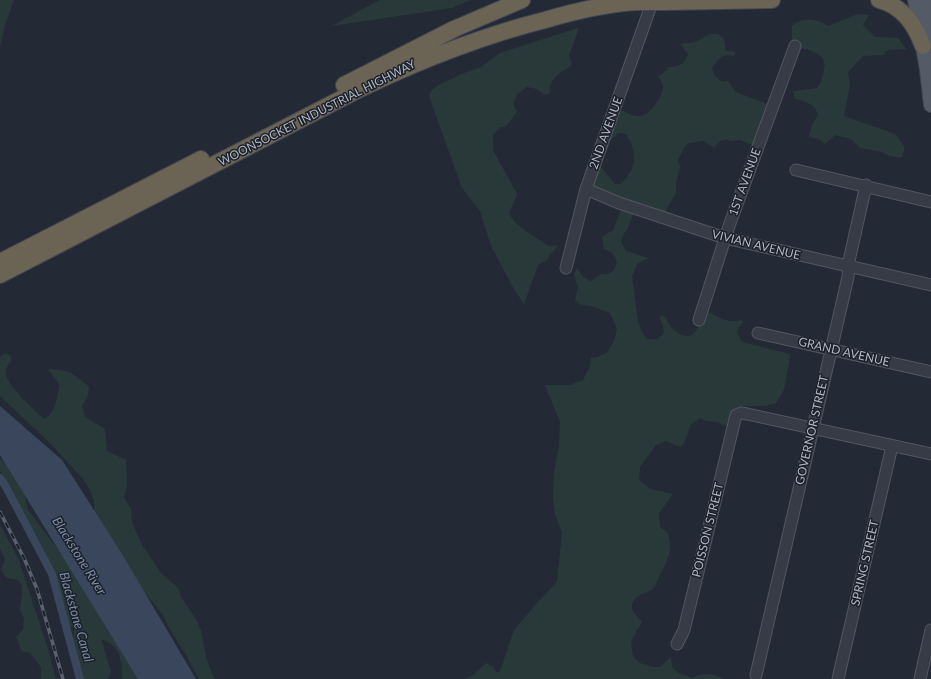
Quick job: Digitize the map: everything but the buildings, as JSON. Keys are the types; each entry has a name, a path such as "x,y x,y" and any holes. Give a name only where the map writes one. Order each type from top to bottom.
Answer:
{"highway":[{"name":"WOONSOCKET INDUSTRIAL HIGHWAY","path":"0,275 80,227 432,40 480,17 522,0"},
{"name":"WOONSOCKET INDUSTRIAL HIGHWAY","path":"0,262 80,227 362,88 435,56 484,38 553,17 600,6 652,1 772,0"},
{"path":"879,0 895,6 907,16 914,27 927,37"}],"main road":[{"path":"915,0 927,37"},
{"path":"929,0 927,70 931,105"}],"street":[{"name":"2ND AVENUE","path":"566,268 586,189 652,1"},
{"name":"1ST AVENUE","path":"699,320 724,238 795,46"},
{"path":"796,170 866,185 931,202"},
{"name":"GOVERNOR STREET","path":"756,675 830,348 848,277 848,267 866,185"},
{"name":"VIVIAN AVENUE","path":"586,189 619,203 724,238 931,285"},
{"name":"GRAND AVENUE","path":"758,332 931,372"},
{"name":"POISSON STREET","path":"677,644 684,630 736,415 741,413 747,414 812,428"},
{"path":"812,428 931,454"},
{"name":"SPRING STREET","path":"838,679 892,446"},
{"path":"920,679 931,630"}],"shaded area":[{"path":"0,0 14,0 5,25 0,47"},
{"path":"380,0 470,0 452,8 331,26"},
{"path":"858,14 869,15 863,25 875,37 898,38 906,49 888,50 883,55 863,56 848,72 850,85 844,116 895,134 904,146 904,151 901,158 890,156 882,152 860,148 851,139 835,135 825,144 819,139 809,137 812,125 818,115 817,111 812,105 794,98 794,91 817,88 824,73 825,64 823,59 816,53 791,44 792,26 801,21 815,20 828,26"},
{"path":"578,28 569,55 572,65 553,79 550,93 545,95 537,89 527,87 517,94 513,104 517,112 506,126 499,128 493,135 493,150 517,194 509,213 512,218 526,231 547,245 559,245 547,260 538,265 524,304 514,289 491,246 480,211 462,188 429,96 431,91 437,86 464,73 481,67 500,53"},
{"path":"710,34 718,34 724,39 725,48 727,51 735,52 734,56 726,55 719,59 712,67 714,75 722,82 728,81 736,92 770,105 754,146 740,140 730,141 727,139 720,141 714,148 704,141 689,143 684,148 678,160 680,167 676,182 676,193 668,206 663,221 634,212 621,242 626,251 648,258 637,264 632,276 638,322 647,339 658,339 664,333 663,325 659,317 662,315 666,318 675,331 679,334 689,336 698,328 701,307 726,320 742,320 743,322 737,333 742,342 790,354 790,356 784,390 776,403 765,406 744,406 737,409 729,428 718,422 706,421 701,418 691,424 684,444 680,447 666,441 656,445 640,467 639,480 650,489 673,494 659,513 660,527 668,533 670,544 669,554 655,586 650,591 640,595 633,602 633,612 642,621 631,642 633,657 640,663 660,667 671,657 672,667 678,673 693,678 702,674 709,674 725,679 462,679 471,677 486,663 493,667 497,673 500,671 514,630 557,582 562,532 555,515 553,498 554,472 559,446 560,422 545,385 570,385 583,380 590,366 591,357 594,358 607,353 614,341 617,329 610,313 595,307 579,304 575,300 578,288 574,274 577,268 583,277 591,281 601,274 613,271 617,265 617,261 611,252 604,249 602,237 613,230 622,208 587,194 613,106 637,116 646,114 657,102 662,92 662,83 658,76 669,67 679,66 683,63 688,54 681,44 695,42","holes":["619,133 626,134 633,148 633,166 621,184 615,184 600,166 604,152 611,140"]},
{"path":"5,353 11,356 11,361 6,371 8,380 23,399 45,419 54,408 59,384 48,369 61,370 71,373 89,387 88,395 82,406 85,417 105,429 107,451 126,460 127,485 124,498 131,509 132,523 142,545 161,573 178,588 181,597 196,619 201,631 207,661 213,676 216,679 199,679 162,614 135,580 95,520 94,502 90,490 83,479 50,443 0,396 0,357"},
{"path":"0,458 19,480 24,492 28,510 72,568 144,679 122,679 122,666 119,654 112,645 101,639 111,672 108,679 80,679 73,646 74,628 65,625 66,614 54,571 40,542 27,522 11,489 0,471"},
{"path":"0,525 18,558 48,649 56,679 41,679 41,667 30,653 21,651 16,637 23,630 24,619 20,609 22,586 18,580 5,577 1,569 5,561 5,557 0,548"}],"water":[{"name":"Blackstone River","path":"0,406 62,460 122,554 196,679 138,679 0,455"}],"waterway":[{"name":"Blackstone Canal","path":"0,478 52,574 80,679"}],"railway":[{"path":"0,512 24,558 37,589 63,679"}]}
